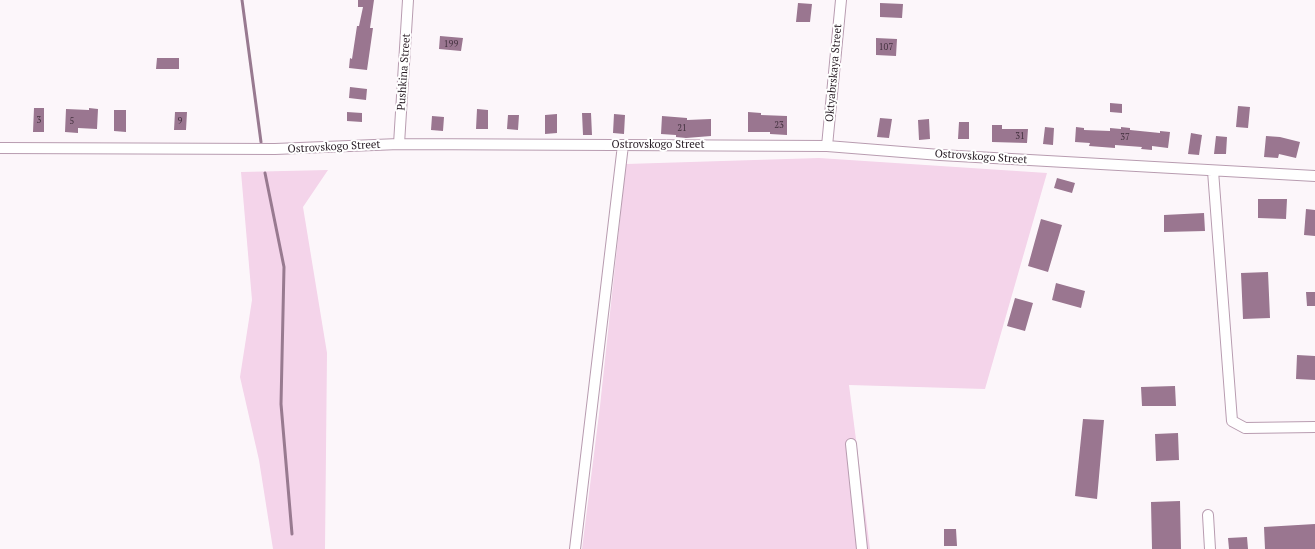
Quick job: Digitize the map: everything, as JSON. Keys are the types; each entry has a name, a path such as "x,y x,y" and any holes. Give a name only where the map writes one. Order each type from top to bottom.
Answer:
{"street":[{"name":"Pushkina Street","path":"399,144 408,0"},
{"name":"Oktyabrskaya Street","path":"827,146 841,0"},
{"name":"Ostrovskogo Street","path":"0,148 275,149 399,144 827,146 940,155 1315,176"},
{"path":"574,549 623,145"},
{"path":"1213,171 1232,421 1245,428 1315,427"},
{"path":"851,444 862,549"},
{"path":"1208,515 1210,549"}],"shaded area":[{"path":"819,158 1047,173 985,389 849,385 870,549 582,549 600,406 626,164"},
{"path":"328,170 303,207 327,353 325,549 273,549 259,460 240,377 252,300 241,172"}],"building":[{"path":"358,0 374,0 370,28 373,28 367,70 349,68 350,58 352,59 357,26 359,26 363,7 358,7"},
{"path":"798,3 812,4 810,22 796,22"},
{"path":"880,3 903,4 902,18 880,17"},
{"path":"440,36 463,38 461,51 439,49"},
{"path":"876,38 897,39 896,56 876,55"},
{"path":"157,58 179,58 179,69 156,69"},
{"path":"350,87 367,89 366,100 349,98"},
{"path":"1110,103 1122,104 1122,113 1110,112"},
{"path":"1238,106 1250,107 1248,128 1236,127"},
{"path":"34,108 44,108 44,132 33,132"},
{"path":"89,108 98,109 97,129 78,128 78,133 65,132 66,109 89,110"},
{"path":"477,109 488,110 488,129 476,129"},
{"path":"114,110 126,110 126,132 114,131"},
{"path":"175,112 187,112 186,130 174,130"},
{"path":"347,112 362,113 362,122 347,121"},
{"path":"748,112 761,113 761,115 787,116 787,135 770,134 770,132 748,132"},
{"path":"582,113 591,113 592,135 583,135"},
{"path":"557,114 557,133 545,134 545,115"},
{"path":"614,114 625,115 624,134 613,133"},
{"path":"508,115 519,115 518,130 507,129"},
{"path":"432,116 444,117 443,131 431,130"},
{"path":"662,116 687,118 687,120 711,119 711,136 686,138 676,137 676,135 661,134"},
{"path":"880,118 892,119 889,138 877,137"},
{"path":"929,119 930,139 919,140 918,120"},
{"path":"959,122 969,122 969,139 958,139"},
{"path":"992,125 1002,125 1002,129 1028,129 1027,143 992,142"},
{"path":"1045,127 1054,128 1053,145 1043,144"},
{"path":"1076,127 1084,128 1084,130 1110,131 1110,128 1121,129 1121,127 1130,128 1130,130 1160,133 1160,131 1170,132 1168,148 1152,146 1152,150 1141,149 1142,147 1115,145 1115,148 1089,146 1090,143 1075,142"},
{"path":"1191,133 1202,135 1199,155 1188,154"},
{"path":"1216,136 1227,137 1226,154 1214,154"},
{"path":"1266,136 1280,137 1300,142 1296,158 1279,154 1278,158 1264,157"},
{"path":"1057,178 1075,183 1072,193 1054,188"},
{"path":"1258,199 1287,199 1286,219 1258,218"},
{"path":"1306,209 1315,210 1315,236 1304,235"},
{"path":"1204,213 1205,231 1164,232 1164,215"},
{"path":"1041,219 1062,225 1048,272 1028,266"},
{"path":"1268,272 1270,318 1243,319 1241,273"},
{"path":"1056,283 1085,291 1081,308 1052,300"},
{"path":"1306,292 1315,292 1315,306 1307,306"},
{"path":"1015,298 1033,303 1025,331 1007,326"},
{"path":"1297,355 1315,356 1315,380 1296,379"},
{"path":"1175,386 1176,406 1142,406 1141,387"},
{"path":"1083,419 1104,420 1097,499 1075,496"},
{"path":"1178,433 1179,460 1156,461 1155,434"},
{"path":"1180,501 1181,549 1152,549 1151,502"},
{"path":"1315,524 1315,549 1265,549 1264,527"},
{"path":"944,529 956,529 957,546 944,546"},
{"path":"1247,537 1248,549 1229,549 1228,538"}],"waterway":[{"path":"242,0 261,142"},
{"path":"265,173 284,267 281,404 292,534"}]}
